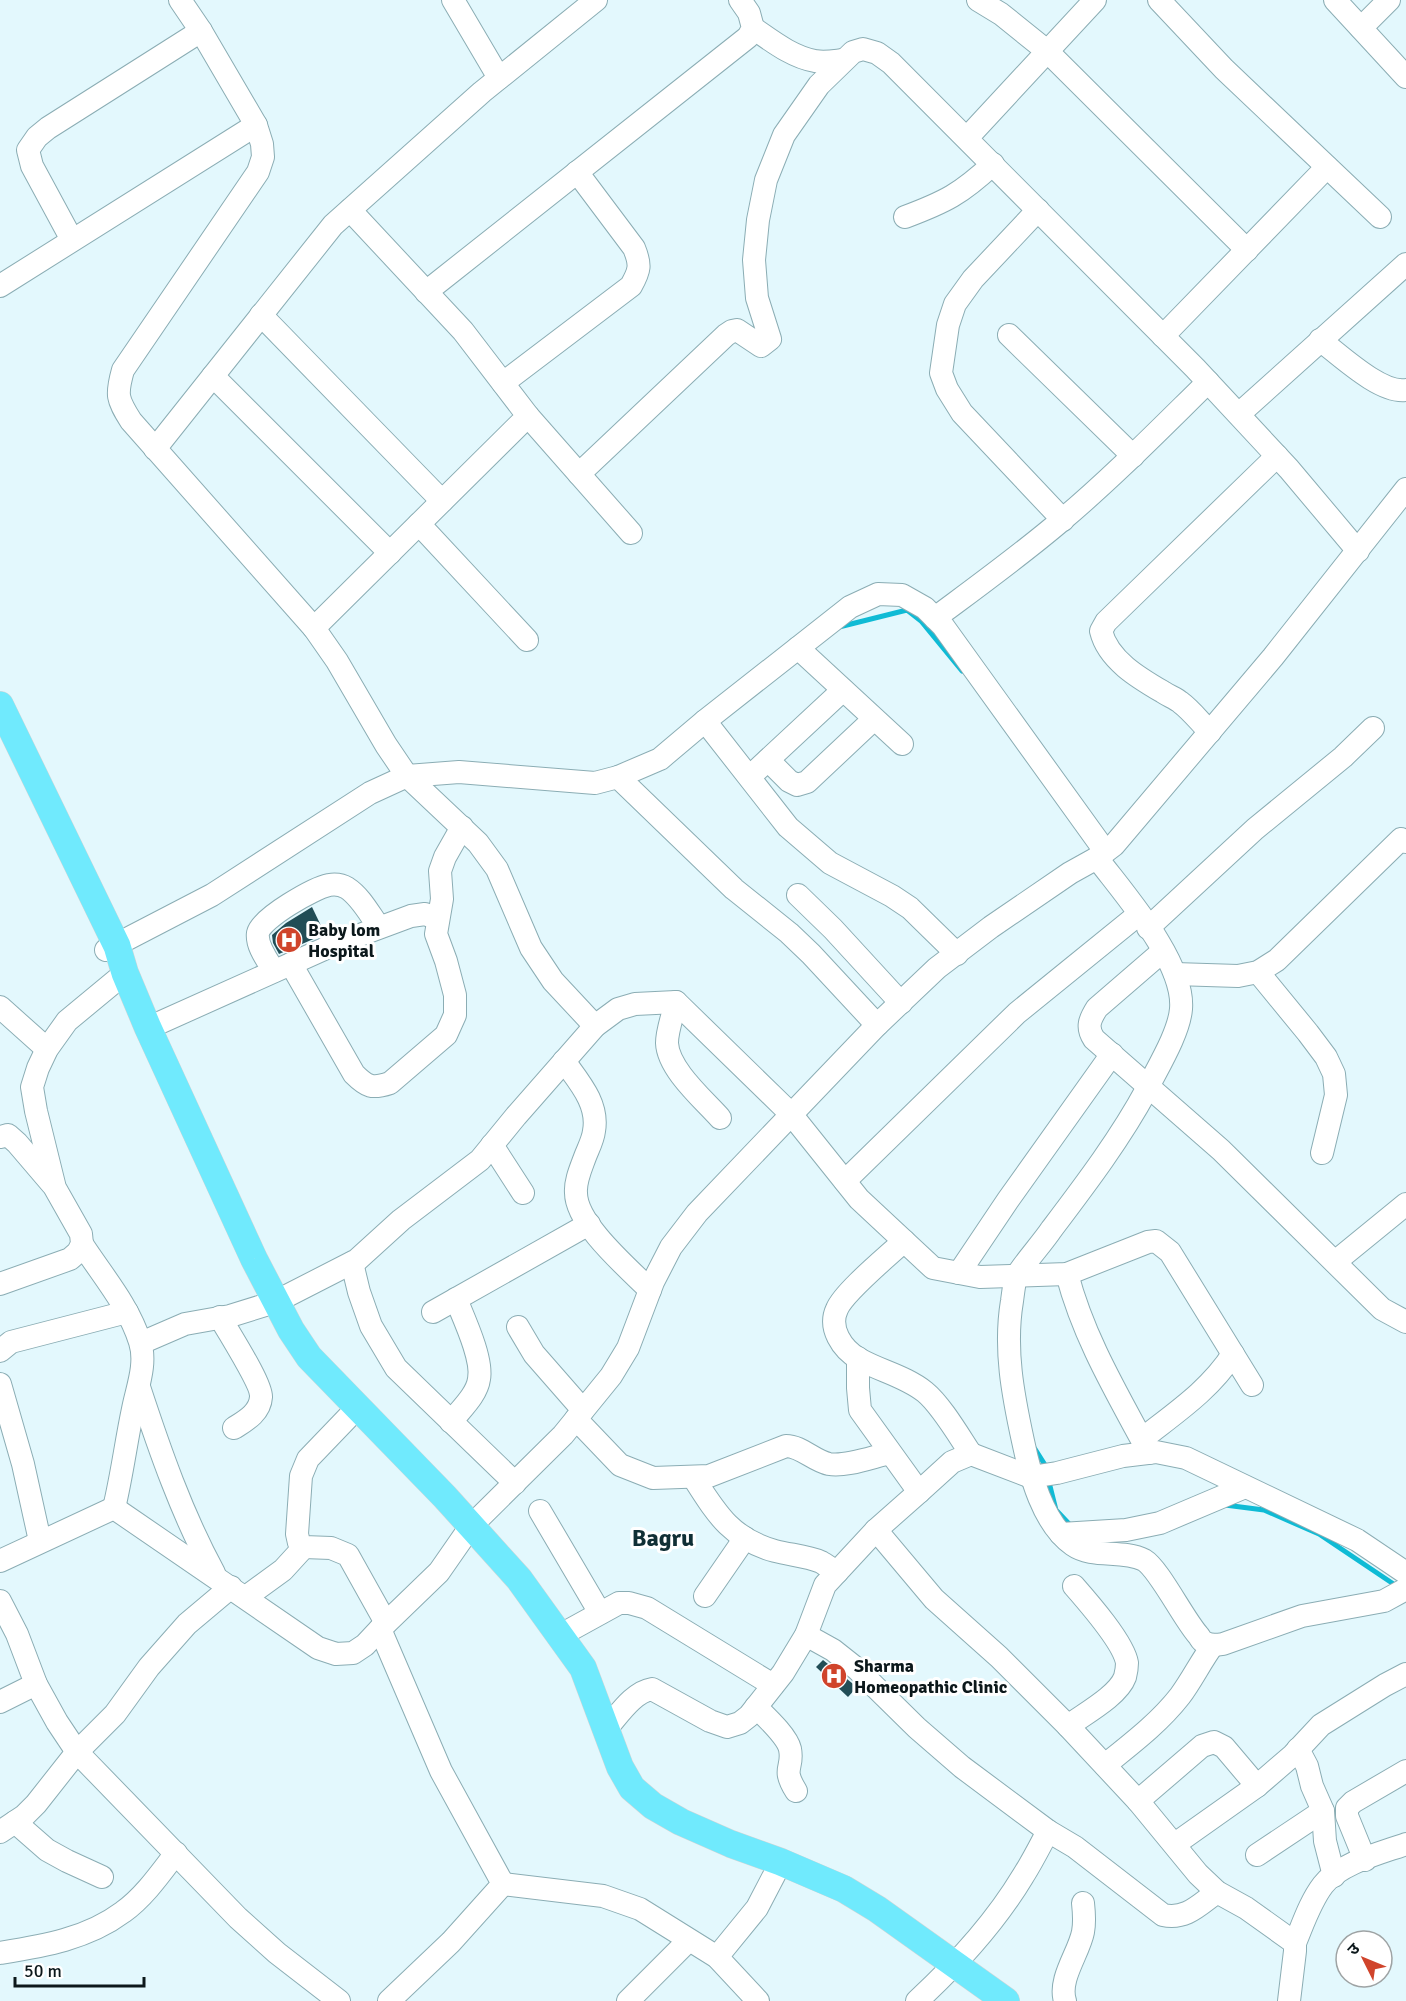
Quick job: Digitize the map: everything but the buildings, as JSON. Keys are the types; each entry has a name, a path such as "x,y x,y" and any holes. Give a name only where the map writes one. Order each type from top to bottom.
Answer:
{"main road":[{"path":"0,705 275,1302 309,1357 519,1579 583,1668 620,1767 632,1788 653,1806 681,1822 844,1889 877,1909 1006,2001"},
{"path":"0,732 44,830 91,924 117,958"}],"street":[{"path":"180,0 201,31 256,125 262,144 263,157 258,172 123,370 118,386 118,401 130,421 314,627 407,776 478,843 497,869 531,948 553,981 595,1026"},
{"path":"453,0 499,78"},
{"path":"155,449 333,225 499,78 596,0"},
{"path":"740,0 749,13 753,28 780,46 817,62 843,60"},
{"path":"978,0 1001,14 1047,51 1247,250"},
{"path":"966,138 1095,0"},
{"path":"1159,0 1224,69 1380,217"},
{"path":"1335,0 1406,77"},
{"path":"1361,27 1389,0"},
{"path":"426,292 748,37 753,28"},
{"path":"72,240 32,166 28,150 37,137 48,128 201,31"},
{"path":"579,474 726,335 738,330 761,346 770,339 770,332 757,298 754,260 758,220 766,180 784,135 819,85 843,60 853,52 863,49 876,52 891,63 1163,336 1239,414 1358,550"},
{"path":"0,286 256,125"},
{"path":"905,217 939,204 959,193 993,164"},
{"path":"1163,336 1328,167"},
{"path":"503,383 631,286 638,274 640,261 634,248 577,172"},
{"path":"350,210 463,331 528,416 631,532"},
{"path":"1038,210 973,279 955,303 948,325 941,373 947,389 962,413 1063,520"},
{"path":"1239,414 1320,340 1403,271"},
{"path":"261,315 442,501"},
{"path":"1010,335 1133,456"},
{"path":"1320,340 1382,386 1397,392 1406,390"},
{"path":"213,376 390,553"},
{"path":"935,618 1063,520 1133,456 1208,382"},
{"path":"314,627 528,416"},
{"path":"1210,732 1179,701 1162,692 1117,660 1107,647 1101,631 1115,614 1277,456"},
{"path":"114,1508 318,1648 336,1654 353,1653 365,1645 439,1572 471,1526 580,1414 611,1376 628,1348 650,1290 670,1247 698,1213 877,1025 937,969 991,927 1070,873 1101,855 1114,844 1273,657 1406,489"},
{"path":"419,524 527,640"},
{"path":"55,1188 32,1086 47,1049 117,958 370,793 407,776 459,772 595,783 618,777 660,759 850,607 878,594 902,594 925,608 943,626 1101,855 1163,951 1178,981 1181,1009 1171,1044 1137,1107 1087,1181 1016,1276 1010,1316 1009,1359 1013,1395 1031,1477 1050,1519 1074,1546 1090,1552 1124,1554 1143,1560 1153,1568 1192,1628 1204,1642 1213,1645 1223,1644 1302,1616 1384,1601 1406,1589"},
{"path":"798,648 902,744"},
{"path":"750,778 843,690"},
{"path":"768,759 789,781 797,785 807,782 874,719"},
{"path":"705,721 788,827 830,862 910,908 957,954"},
{"path":"845,1181 1017,1013 1143,921 1343,757 1373,728"},
{"path":"618,777 734,889 789,933 811,954 877,1025"},
{"path":"380,927 357,897 346,888 335,884 326,886 282,909 267,920 258,932 258,943 282,968 354,1074 365,1085 378,1087 390,1083 446,1035 455,1015 455,994 436,934 442,899 439,885 440,871 462,827"},
{"path":"1175,974 1238,976 1258,972 1277,960 1401,838 1406,842"},
{"path":"798,895 833,929 901,1003"},
{"path":"148,1028 333,945 380,927 411,916 425,914 438,919"},
{"path":"1163,951 1097,1008 1089,1020 1089,1032 1094,1039 1221,1150 1382,1309 1406,1322"},
{"path":"1258,972 1326,1057 1334,1074 1336,1095 1322,1153"},
{"path":"676,1002 667,1041 668,1052 675,1067 720,1118"},
{"path":"141,1343 185,1324 230,1316 275,1302 357,1260 401,1220 480,1160 595,1026 618,1009 635,1004 676,1002 791,1114 859,1199 933,1268 980,1277 1067,1275 1148,1242 1156,1241 1170,1252 1252,1385"},
{"path":"0,1007 47,1049"},
{"path":"959,1273 1112,1054"},
{"path":"564,1061 587,1093 594,1113 594,1132 575,1193 580,1210 595,1234 650,1290"},
{"path":"0,1137 8,1135 17,1143 55,1188 76,1222 82,1244 127,1312 141,1343 139,1387 114,1508"},
{"path":"492,1145 523,1193"},
{"path":"1335,1262 1406,1204"},
{"path":"433,1312 589,1224"},
{"path":"904,1241 837,1308 833,1321 836,1335 858,1358 896,1374 926,1392 971,1454 1031,1477 1057,1473 1123,1456 1146,1446 1222,1372 1233,1354"},
{"path":"2,1280 70,1259 78,1252 82,1244"},
{"path":"352,1263 371,1326 396,1368 515,1483"},
{"path":"1067,1275 1074,1302 1088,1335 1146,1446 1156,1452 1186,1458 1357,1540 1406,1573"},
{"path":"451,1422 471,1396 479,1381 480,1368 456,1299"},
{"path":"0,1351 10,1342 127,1312"},
{"path":"220,1317 256,1382 261,1396 258,1407 251,1418 234,1428"},
{"path":"519,1327 534,1354 620,1465 653,1478 709,1476 786,1446 794,1446 813,1458 830,1464 845,1464 890,1453"},
{"path":"858,1358 860,1410 919,1492"},
{"path":"0,1384 23,1464 40,1541"},
{"path":"139,1387 176,1492 197,1542 231,1587"},
{"path":"357,1408 308,1459 301,1476 297,1533 299,1543 304,1547 331,1548 348,1555 383,1626 441,1771 503,1884"},
{"path":"606,1729 638,1695 645,1690 652,1689 710,1721 727,1727 740,1723 749,1716 773,1686 806,1635 825,1586 837,1572 876,1530 952,1462 971,1454"},
{"path":"693,1478 719,1516 745,1538 774,1551 819,1562 837,1572"},
{"path":"1061,1534 1126,1530 1160,1523 1245,1487"},
{"path":"0,1561 114,1508"},
{"path":"540,1510 552,1527 600,1613"},
{"path":"876,1530 934,1599 999,1657 1105,1765 1216,1892 1246,1908 1295,1943"},
{"path":"705,1596 745,1538"},
{"path":"102,1877 7,1827 36,1804 77,1752 115,1714 149,1667 187,1624 231,1587 282,1570 304,1547"},
{"path":"1068,1726 1112,1694 1124,1679 1127,1665 1122,1650 1074,1586"},
{"path":"0,1601 17,1634 36,1684 77,1752 238,1918 277,1953 339,2001"},
{"path":"559,1636 619,1603 629,1603 648,1608 773,1686"},
{"path":"806,1635 833,1650 857,1669 917,1728 962,1767 1048,1831 1074,1847 1163,1915 1174,1918 1184,1915 1216,1892"},
{"path":"1105,1765 1164,1715 1181,1695 1213,1645"},
{"path":"1175,1845 1257,1786 1299,1749 1321,1725 1406,1674"},
{"path":"0,1702 36,1684"},
{"path":"756,1707 790,1748 787,1771 789,1780 796,1791"},
{"path":"1138,1801 1202,1746 1214,1742 1224,1747 1257,1786"},
{"path":"1299,1749 1323,1811 1325,1841 1334,1876"},
{"path":"1365,1860 1347,1816 1347,1808 1353,1802 1406,1771"},
{"path":"1257,1855 1323,1811"},
{"path":"917,2001 954,1965 999,1910 1022,1878 1048,1831"},
{"path":"1289,2001 1296,1951 1295,1943 1313,1900 1324,1883 1341,1870 1406,1844"},
{"path":"0,1953 57,1943 81,1935 123,1913 140,1898 177,1853"},
{"path":"717,1957 757,1908 781,1862"},
{"path":"503,1884 603,1896 640,1909 717,1957 758,2001"},
{"path":"390,2001 451,1942 503,1884"},
{"path":"1065,2001 1063,1995 1065,1982 1083,1932 1083,1903"},
{"path":"628,2001 688,1941"}],"waterway":[{"path":"839,627 907,610 921,621 962,671"},
{"path":"1035,1449 1047,1468"},
{"path":"1049,1482 1056,1510 1072,1527"},
{"path":"1225,1505 1264,1510 1319,1534 1395,1585"}],"place":[{"name":"Baby lom Hospital","path":"289,940"},
{"name":"Sharma Homeopathic Clinic","path":"834,1676"}],"district":[{"name":"Bagru","path":"663,1538"}]}
